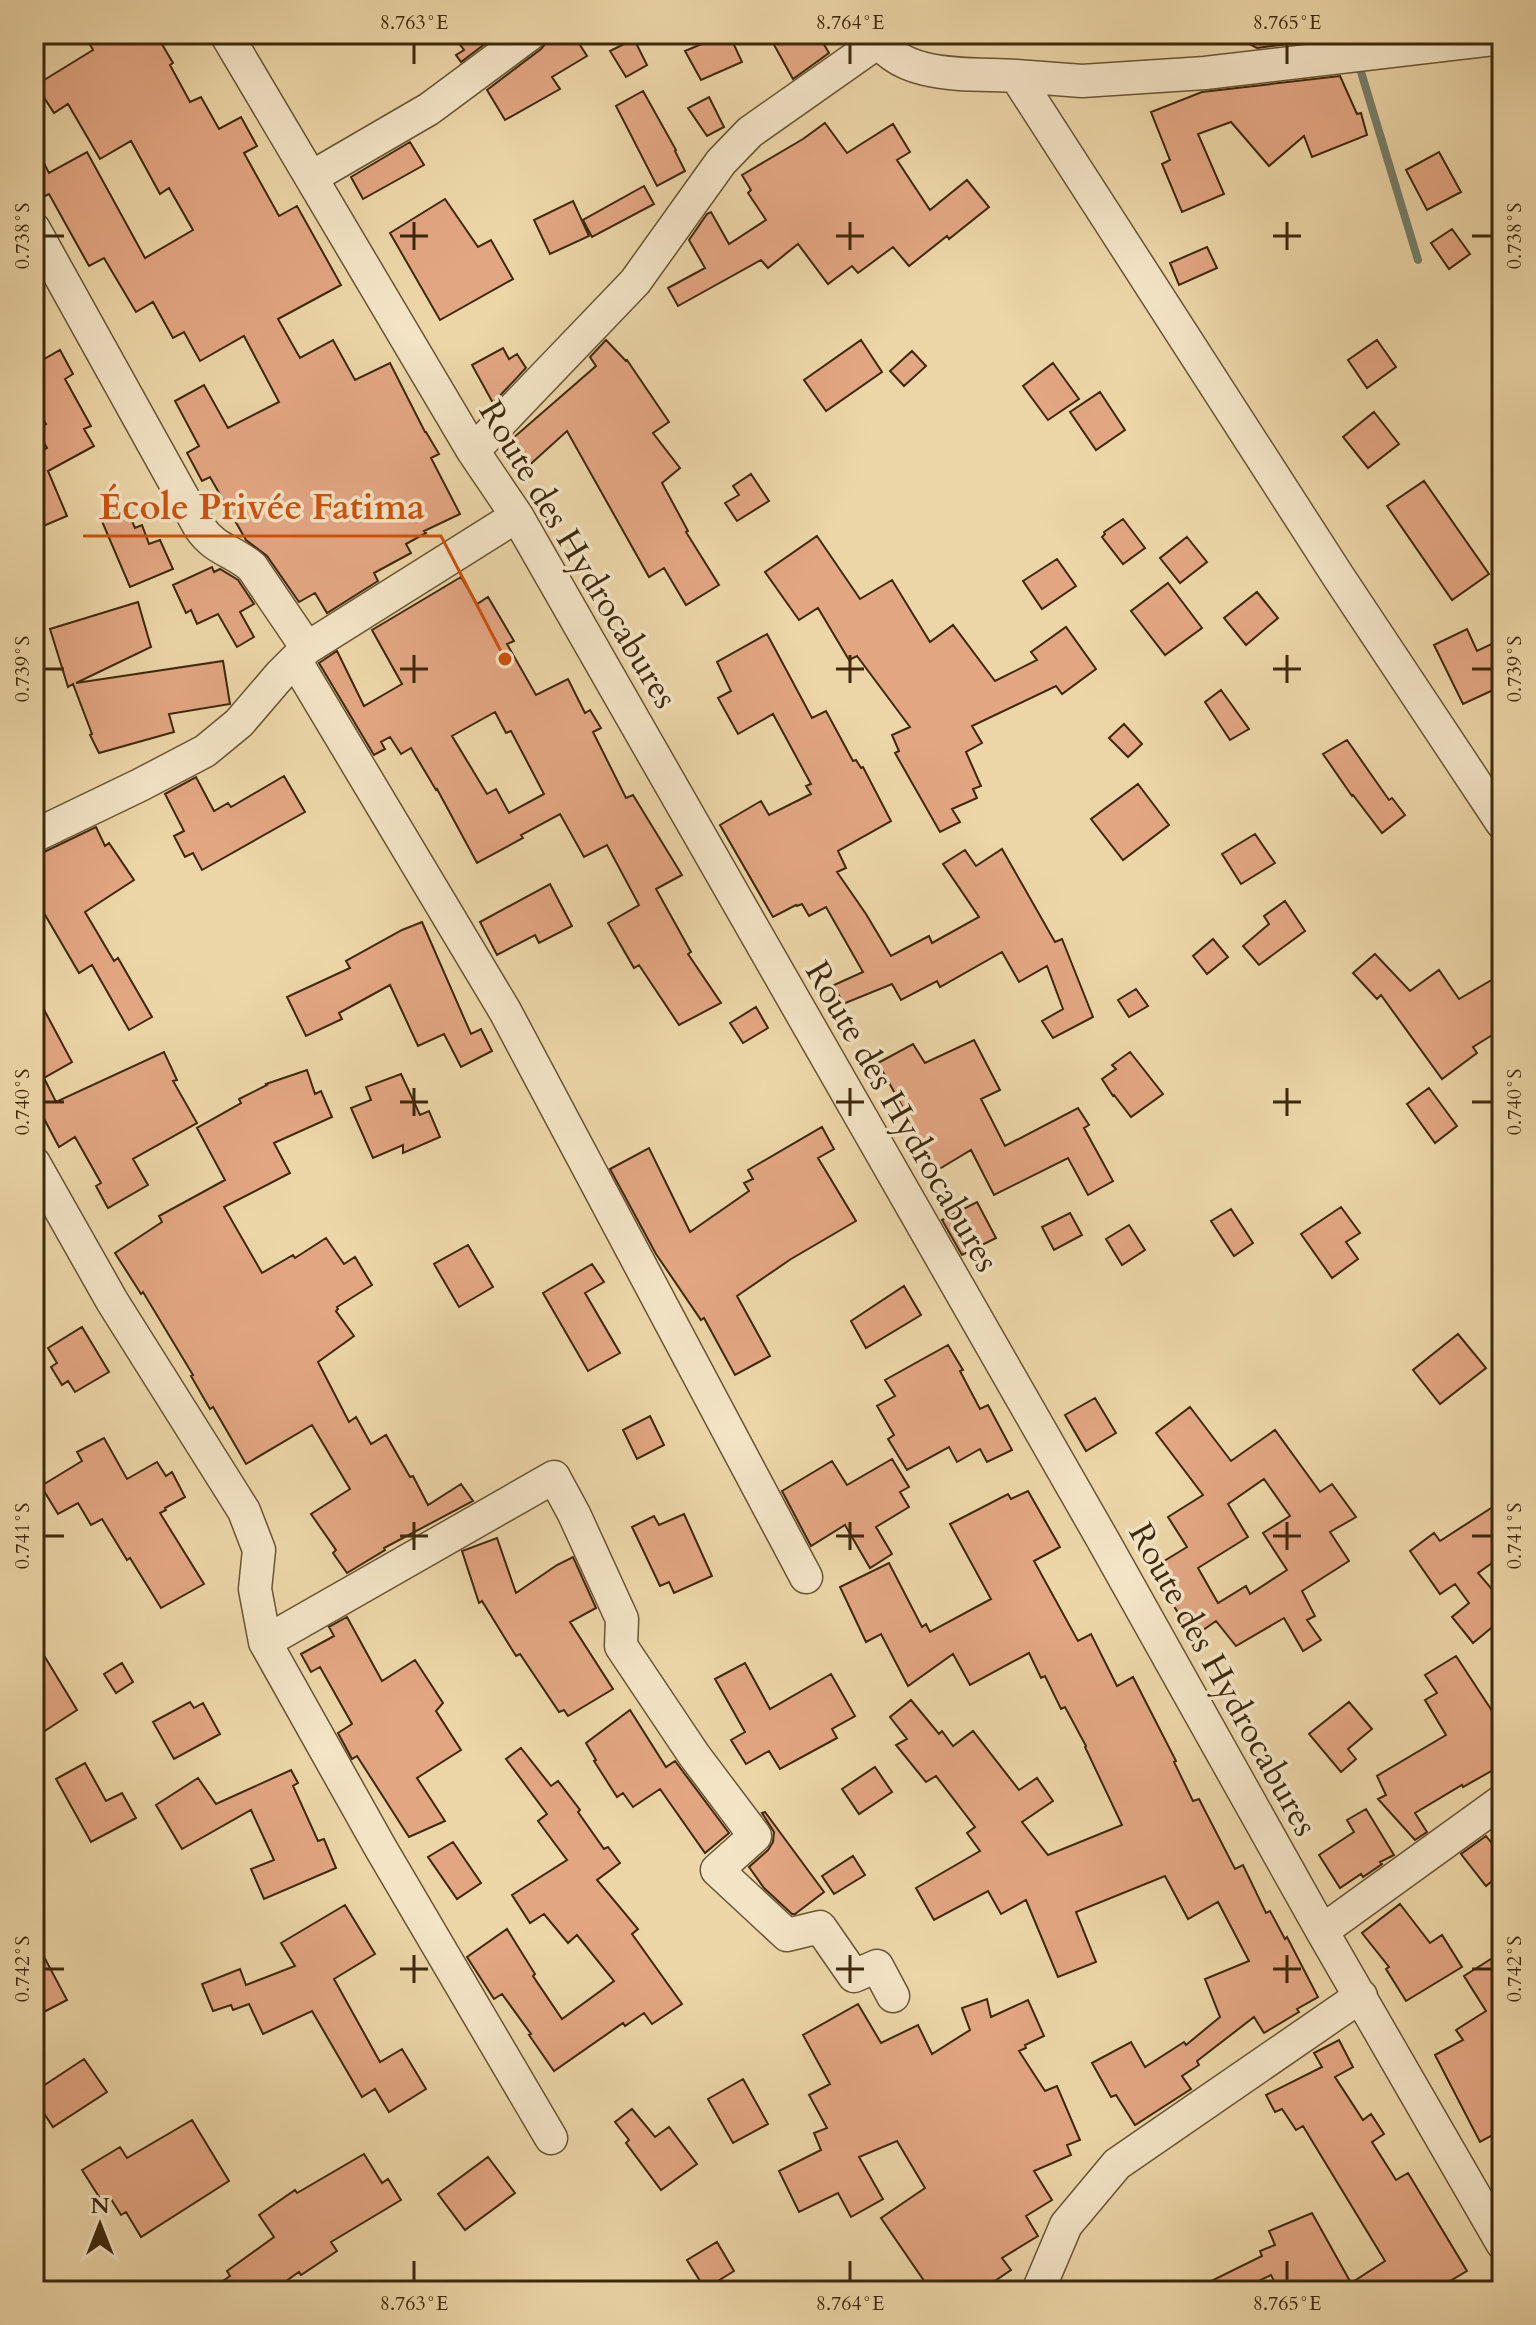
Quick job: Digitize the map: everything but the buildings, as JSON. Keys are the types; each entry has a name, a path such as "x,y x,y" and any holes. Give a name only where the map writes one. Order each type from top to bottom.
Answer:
{"street":[{"name":"Route des Hydrocabures","path":"226,34 473,451 517,516 1502,2243"},
{"path":"312,177 429,109 530,34"},
{"path":"473,451 635,282 721,162 750,132 876,38 902,62 935,71 1082,81 1205,73 1502,38"},
{"path":"1016,76 1338,576 1502,823"},
{"path":"36,238 200,528 209,541 241,557 252,567 505,1011 806,1577"},
{"path":"34,836 205,751 239,723 301,654 517,516"},
{"path":"34,1163 112,1301 244,1511 259,1550 255,1589 265,1642 380,1847 551,2138"},
{"path":"265,1642 554,1477 622,1619 621,1646 694,1755 755,1836 717,1870 787,1935 820,1927 854,1976 877,1966 893,1996"},
{"path":"1322,1931 1502,1801"},
{"path":"1038,2291 1066,2225 1117,2164 1361,1996"}],"waterway":[{"path":"1358,62 1418,260"}],"place":[{"name":"École Privée Fatima","path":"505,659"}]}
